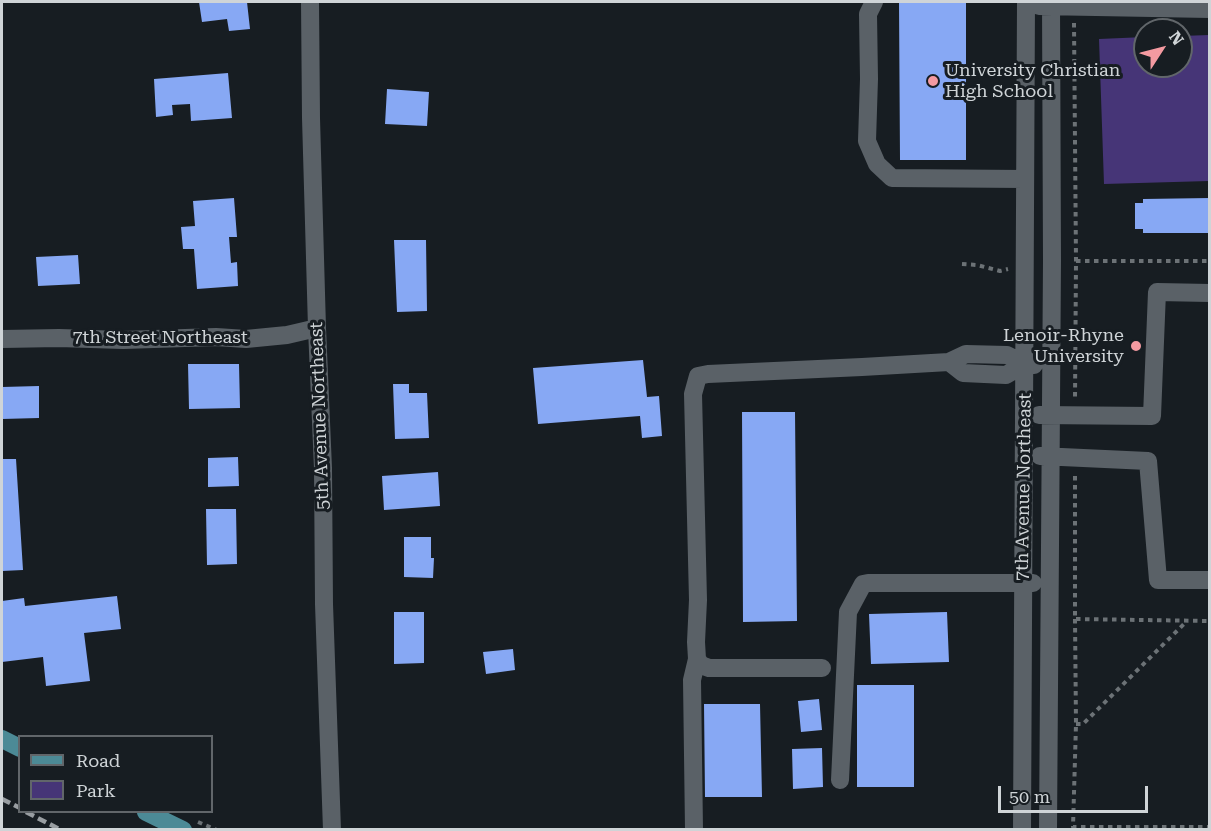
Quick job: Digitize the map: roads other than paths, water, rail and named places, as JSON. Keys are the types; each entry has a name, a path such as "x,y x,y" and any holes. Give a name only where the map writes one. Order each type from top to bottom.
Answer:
{"main road":[{"path":"2,739 18,747"},
{"path":"148,813 183,830"}],"street":[{"name":"5th Avenue Northeast","path":"310,2 311,118 332,830"},
{"path":"874,2 868,14 867,141 877,164 892,178 1025,179"},
{"path":"1026,4 1209,9"},
{"name":"7th Avenue Northeast","path":"1022,830 1026,4"},
{"name":"7th Avenue Northeast","path":"1048,830 1052,4"},
{"path":"1024,414 1152,416 1157,292 1209,293"},
{"name":"7th Street Northeast","path":"2,339 123,340 216,337 246,339 287,335 317,328"},
{"path":"694,830 692,680 697,659 698,600 693,394 698,376 950,362 966,354 1006,355 1025,364 1051,366"},
{"path":"1023,456 1148,461 1158,580 1209,580"},
{"path":"840,780 848,612 862,584 1050,583"},
{"path":"697,659 701,665 709,669 822,668"}],"railway":[{"path":"2,799 18,807"},
{"path":"28,813 61,830"}],"place":[{"name":"University Christian High School","path":"933,81"},
{"name":"Lenoir-Rhyne University","path":"1136,346"}]}
